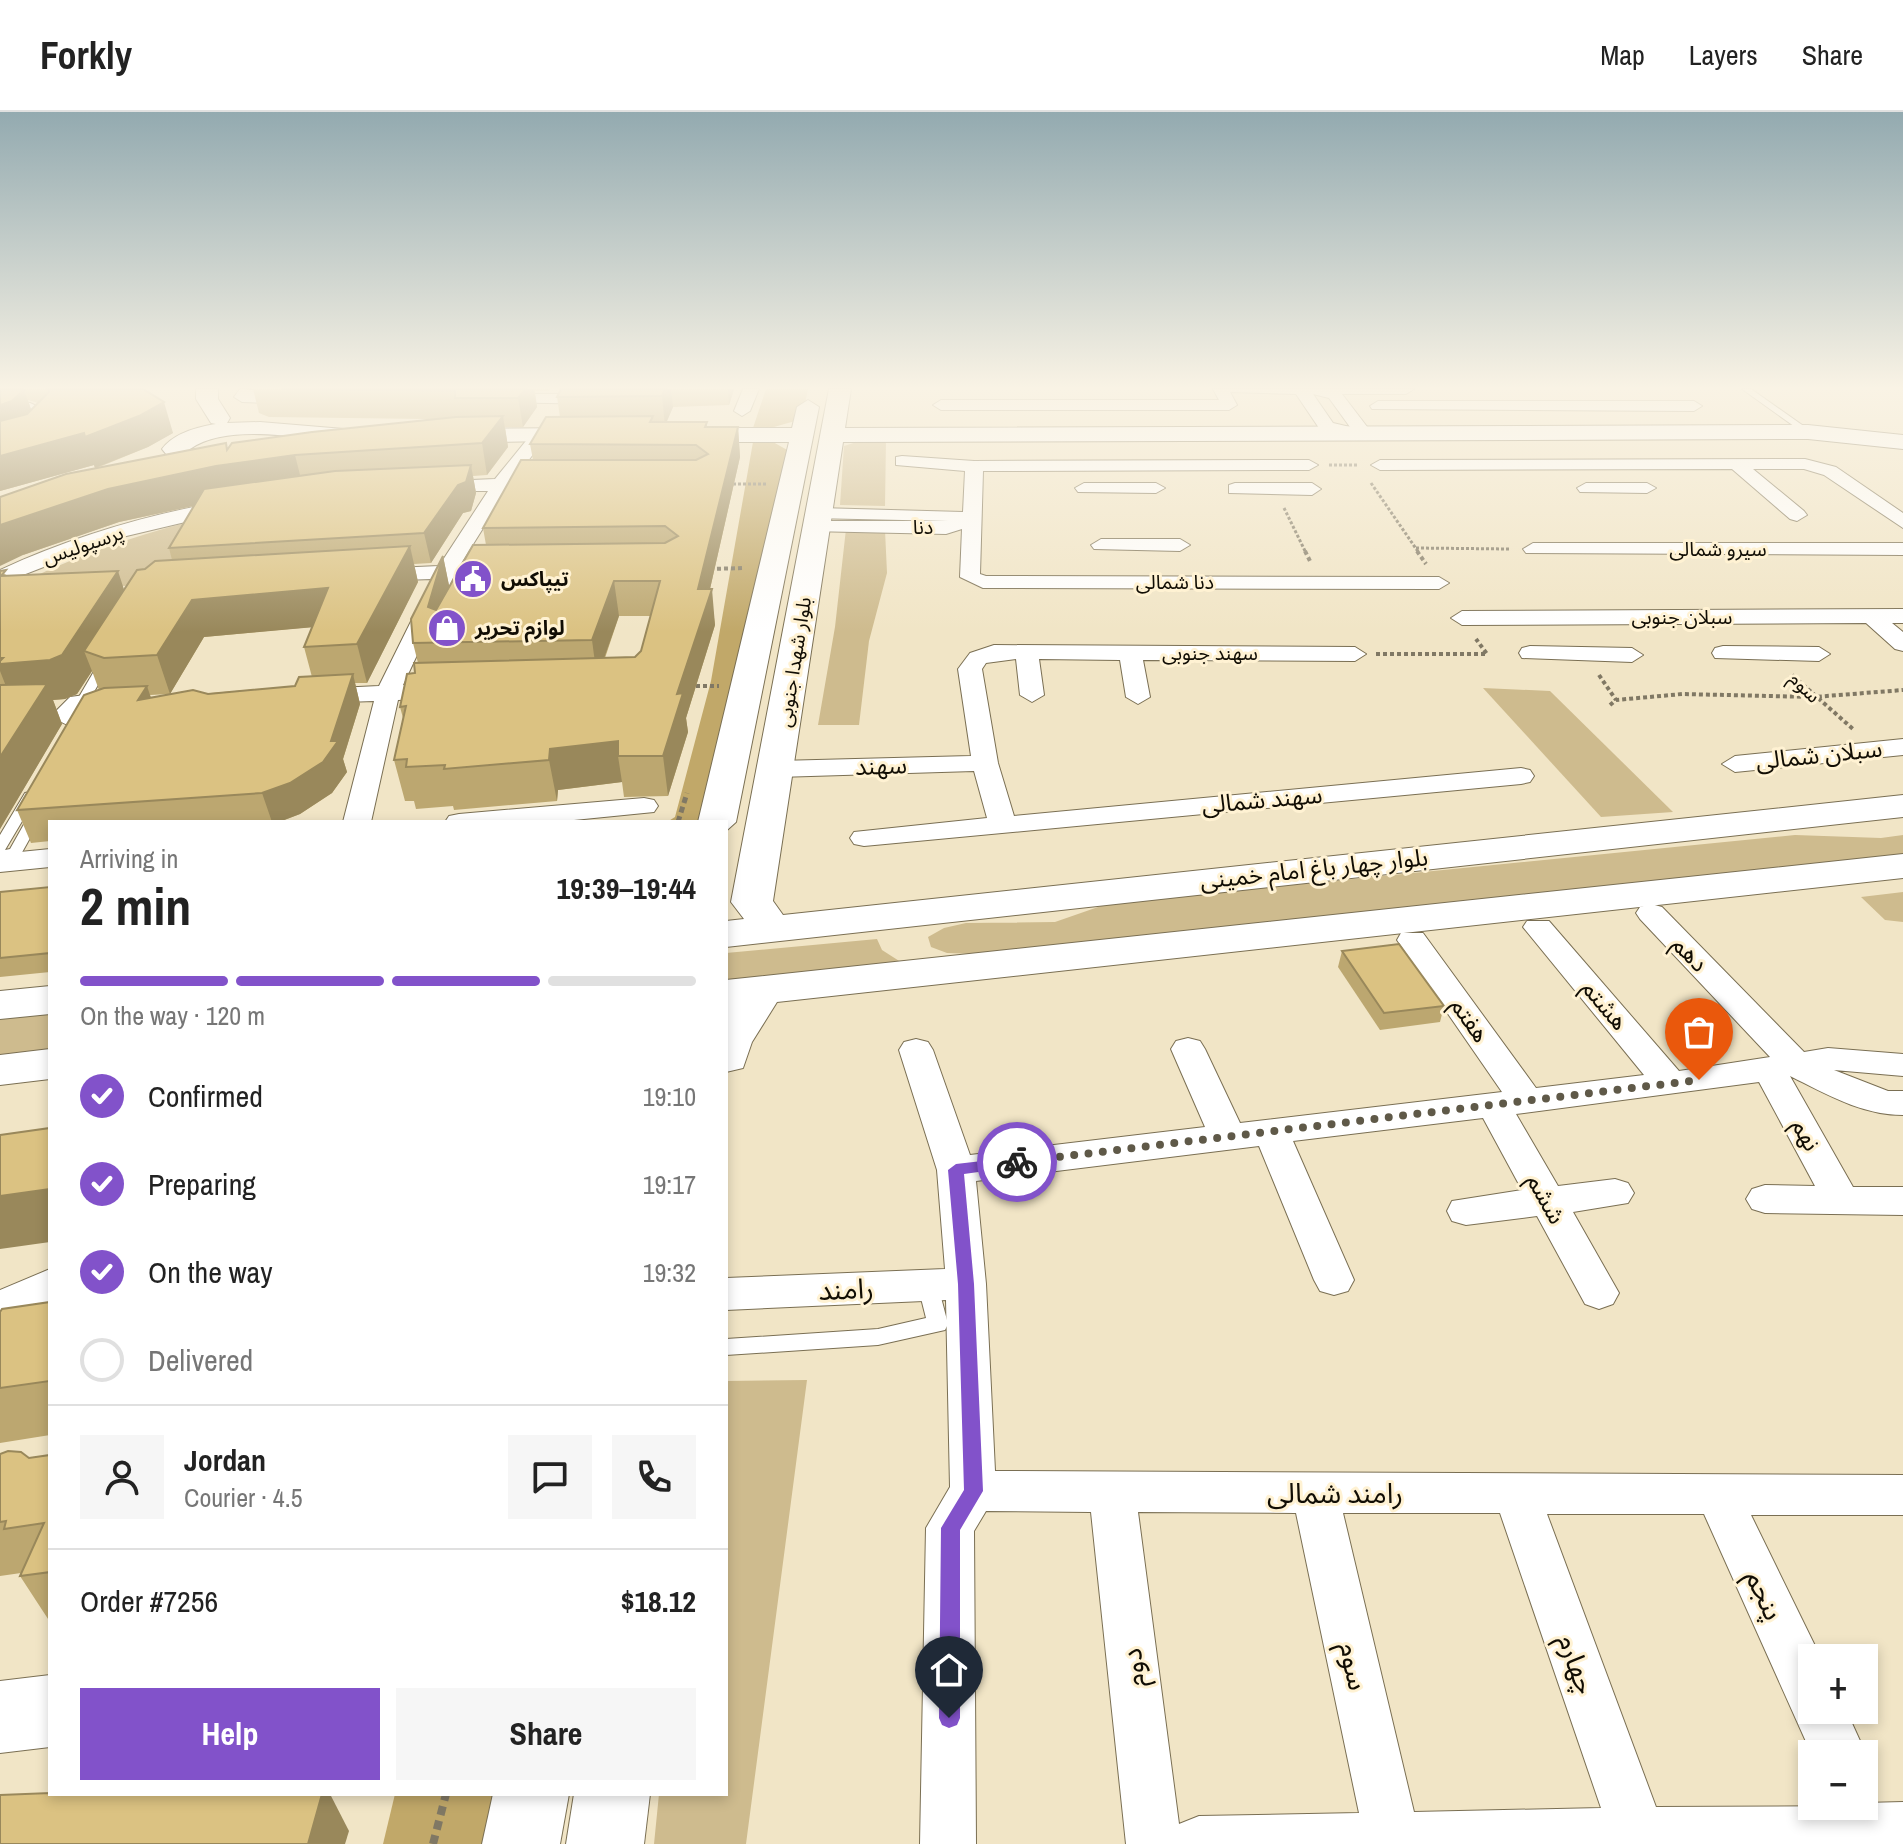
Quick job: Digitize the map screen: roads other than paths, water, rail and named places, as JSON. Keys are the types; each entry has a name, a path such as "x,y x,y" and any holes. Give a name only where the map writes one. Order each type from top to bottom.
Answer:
{"street":[{"path":"357,820 388,692 446,571 512,470"},
{"name":"بلوار شهدا جنوبی","path":"718,820 809,470"},
{"name":"بلوار شهدا جنوبی","path":"750,915 779,759 817,520 818,470"},
{"path":"972,519 974,470"},
{"path":"1117,470 1122,488"},
{"path":"1264,470 1276,488"},
{"path":"1374,472 1385,470"},
{"path":"1414,470 1424,482"},
{"path":"1488,470 1498,482"},
{"path":"1596,470 1615,488"},
{"path":"1743,470 1797,515"},
{"path":"1826,470 1901,518"},
{"path":"413,487 578,484"},
{"path":"1084,488 1156,488"},
{"path":"1586,488 1647,488"},
{"path":"1235,489 1312,489"},
{"name":"پرسپولیس","path":"0,578 24,566 139,526 251,502"},
{"name":"دنا","path":"817,520 946,528 972,519"},
{"name":"دنا شمالی","path":"972,519 970,577 983,582 1439,583"},
{"path":"1101,545 1180,545"},
{"path":"1139,545 1150,582"},
{"name":"سیرو شمالی","path":"1533,549 1903,549"},
{"path":"351,577 526,570"},
{"name":"سبلان جنوبی","path":"1462,618 1903,616"},
{"name":"سوم","path":"1740,617 1771,654"},
{"path":"1873,617 1903,644"},
{"path":"1557,618 1585,654"},
{"name":"سهند جنوبی","path":"983,753 970,669 978,658 994,652 1355,654"},
{"path":"1027,652 1032,695"},
{"path":"1130,653 1138,697"},
{"path":"1530,653 1632,655"},
{"path":"1723,653 1819,654"},
{"path":"295,697 464,690"},
{"path":"39,712 84,715 140,706"},
{"name":"سبلان شمالی","path":"1735,764 1903,747"},
{"path":"983,753 1002,823"},
{"name":"سهند","path":"779,759 983,753"},
{"name":"سهند شمالی","path":"864,838 1521,776"},
{"path":"482,820 644,806"},
{"name":"بلوار چهار باغ امام خمینی","path":"728,932 750,915 991,903 1903,806"},
{"path":"0,863 48,858"},
{"path":"728,1043 744,992 1903,866"},
{"name":"دهم","path":"1651,913 1783,1066"},
{"name":"هشتم","path":"1538,927 1684,1082"},
{"name":"هفتم","path":"1412,940 1510,1102"},
{"path":"0,1005 48,1000"},
{"path":"1188,1049 1228,1137"},
{"path":"916,1050 956,1170 950,1304 973,1491 950,1528 948,1844"},
{"path":"956,1170 1684,1082 1828,1059 1903,1065"},
{"path":"0,1070 48,1064"},
{"path":"1783,1066 1887,1103 1903,1103"},
{"name":"نهم","path":"1783,1066 1842,1200"},
{"name":"ششم","path":"1510,1102 1548,1201 1599,1293"},
{"path":"1271,1132 1334,1280"},
{"path":"1466,1211 1615,1193"},
{"path":"1765,1199 1903,1201"},
{"path":"0,1308 48,1285"},
{"name":"رامند","path":"728,1294 950,1304"},
{"name":"رامند شمالی","path":"973,1491 1903,1495"},
{"name":"دوم","path":"1112,1492 1154,1844"},
{"name":"سوم","path":"1315,1492 1393,1840"},
{"name":"چهارم","path":"1516,1493 1638,1835"},
{"name":"پنجم","path":"1718,1494 1798,1666"},
{"path":"0,1717 48,1711"},
{"path":"521,1844 531,1796"},
{"path":"605,1844 612,1796"},
{"path":"1199,1844 1638,1835 1880,1822"}],"lane":[{"path":"84,715 117,654"},
{"path":"0,847 37,783"},
{"path":"0,855 15,853 45,799"},
{"path":"728,1347 878,1337 950,1304"}],"place":[{"name":"تیپاکس","path":"473,579"},
{"name":"لوازم تحریر","path":"447,628"}]}
